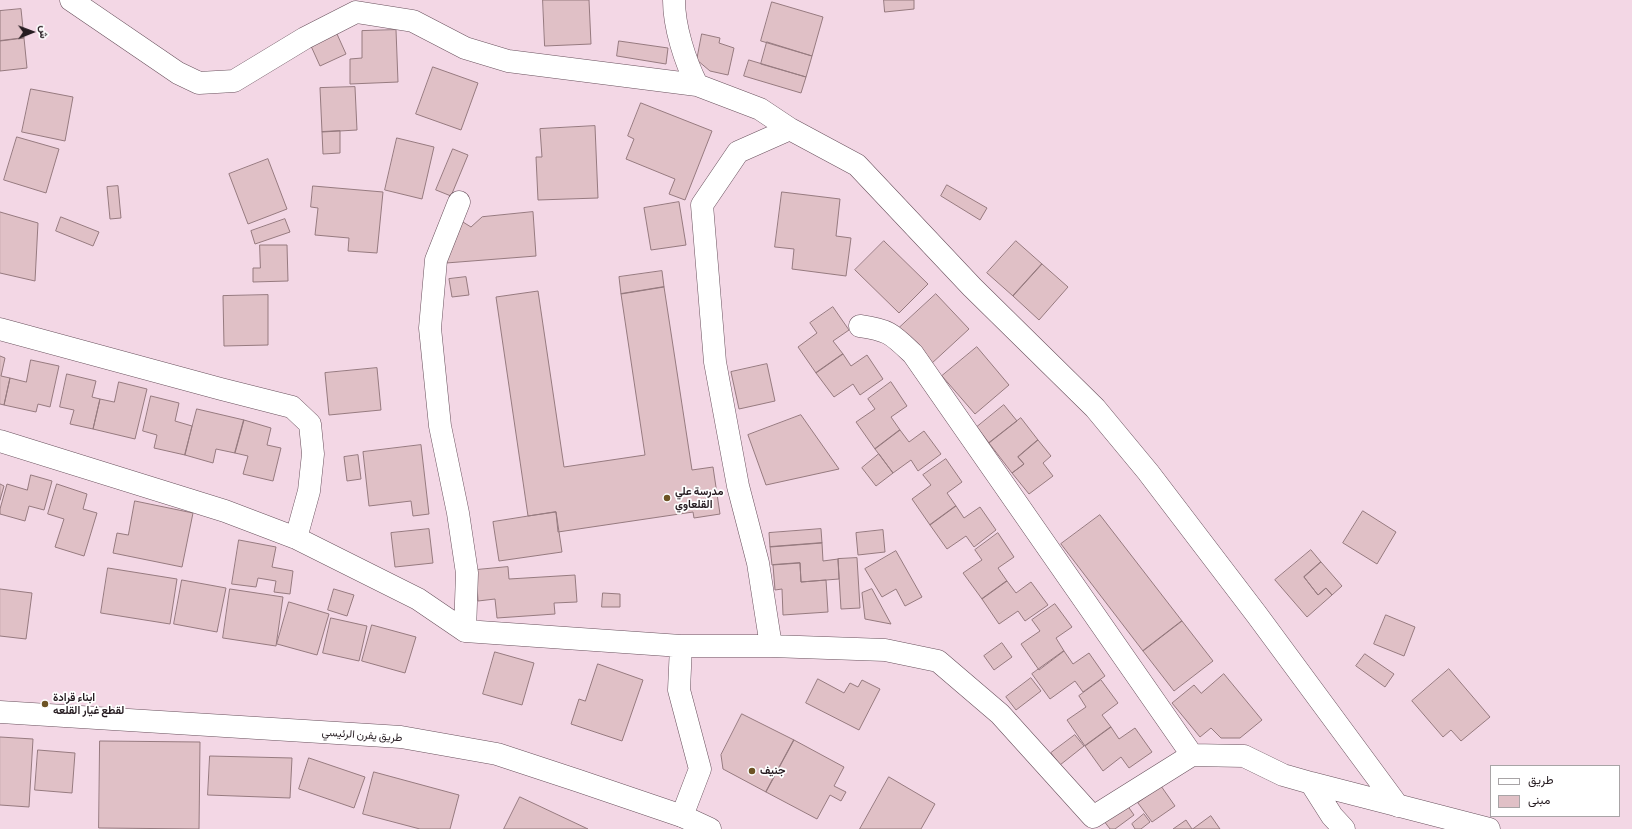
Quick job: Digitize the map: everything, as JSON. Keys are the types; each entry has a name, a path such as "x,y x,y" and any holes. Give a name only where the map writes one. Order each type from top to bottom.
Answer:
{"street":[{"path":"71,0 178,73 199,83 234,81 305,38 356,12 413,21 465,48 508,61 697,85 760,109 790,128 857,165 972,287 1095,408 1148,472 1398,806"},
{"path":"674,0 674,14 689,69 697,85"},
{"path":"771,646 758,563 738,486 715,362 702,205 738,152 790,128"},
{"path":"459,202 436,260 430,328 440,426 458,513 467,573 465,631"},
{"path":"860,326 880,329 894,336 913,354 1192,755"},
{"path":"0,329 222,389 292,406 310,424 313,454 309,491 296,538"},
{"path":"0,441 225,511 296,538 418,600 465,631 681,646 771,646 885,650 938,661 1000,714 1098,823 1192,755 1244,756 1283,775 1489,829"},
{"path":"681,646 679,690 700,769 682,816"},
{"name":"طريق يفرن الرئيسي","path":"0,712 401,737 497,754 579,780 682,816 710,829"},
{"path":"1311,783 1332,816 1344,829"}],"building":[{"path":"543,0 589,0 591,44 545,46"},
{"path":"884,0 914,0 914,9 885,12"},
{"path":"772,2 823,17 812,56 761,41"},
{"path":"21,9 24,38 0,41 0,11"},
{"path":"396,30 398,82 350,84 350,59 362,58 362,31"},
{"path":"337,34 346,54 320,66 311,46"},
{"path":"702,34 720,38 719,43 734,48 728,75 710,71 697,60"},
{"path":"24,38 27,68 0,71 0,41"},
{"path":"619,41 668,48 666,64 617,56"},
{"path":"767,42 812,56 806,77 761,64"},
{"path":"749,60 806,77 801,93 744,76"},
{"path":"433,67 478,83 461,130 416,114"},
{"path":"355,87 357,130 322,132 320,88"},
{"path":"31,89 73,97 65,141 22,132"},
{"path":"641,103 712,131 685,200 669,194 675,179 626,159 634,139 628,136"},
{"path":"595,126 598,198 538,200 536,157 542,157 540,129"},
{"path":"340,131 340,153 323,154 322,132"},
{"path":"17,137 59,149 46,193 4,180"},
{"path":"397,138 434,147 422,199 385,190"},
{"path":"453,149 468,155 451,196 436,190"},
{"path":"268,159 287,209 248,224 229,174"},
{"path":"947,185 987,208 980,220 941,196"},
{"path":"118,186 121,218 110,219 107,187"},
{"path":"313,186 383,192 377,253 348,251 349,238 315,235 318,208 311,207"},
{"path":"782,192 840,199 836,236 851,238 846,276 792,269 794,249 775,247"},
{"path":"679,202 686,245 651,250 644,208"},
{"path":"0,212 38,223 35,281 0,273"},
{"path":"533,212 536,256 446,263 458,219 471,227 482,217"},
{"path":"61,217 99,232 93,246 56,231"},
{"path":"285,219 290,232 255,244 251,231"},
{"path":"884,241 928,284 899,313 855,270"},
{"path":"1016,241 1042,264 1013,296 987,273"},
{"path":"260,245 287,245 288,281 253,282 253,268 260,268"},
{"path":"1042,264 1068,287 1039,320 1013,296"},
{"path":"662,271 664,287 621,294 619,277"},
{"path":"466,277 469,295 452,297 449,279"},
{"path":"664,287 692,470 713,467 720,514 694,518 693,512 558,532 556,512 528,516 496,297 538,291 564,467 645,455 621,294"},
{"path":"936,294 969,329 931,364 898,329"},
{"path":"268,295 268,345 224,346 223,296"},
{"path":"833,307 849,330 833,341 843,354 816,373 798,347 817,333 810,323"},
{"path":"977,347 1009,385 975,414 942,376"},
{"path":"843,354 851,366 867,355 883,379 860,395 853,384 834,397 816,373"},
{"path":"0,356 5,358 1,376 10,378 4,405 0,404"},
{"path":"31,360 59,366 50,407 38,404 36,412 4,405 10,378 26,382"},
{"path":"767,364 775,401 739,409 731,372"},
{"path":"377,368 381,410 329,415 325,373"},
{"path":"67,374 96,381 92,397 100,399 93,429 70,424 74,410 60,407"},
{"path":"119,382 147,389 135,439 93,429 100,399 114,402"},
{"path":"891,382 907,406 891,417 900,430 875,449 856,422 875,409 868,399"},
{"path":"151,396 179,403 175,421 192,426 185,455 154,448 157,435 143,431"},
{"path":"1004,405 1017,421 989,443 977,427"},
{"path":"197,409 244,420 235,453 216,449 213,463 185,455"},
{"path":"801,415 839,469 766,485 748,435"},
{"path":"1021,418 1038,440 1018,457 1024,464 1012,473 989,443"},
{"path":"244,420 271,428 267,445 281,448 273,481 243,474 248,456 235,453"},
{"path":"900,430 909,442 924,431 941,454 918,471 911,460 893,473 875,449"},
{"path":"1038,440 1051,456 1043,463 1053,476 1029,494 1012,473 1024,464 1018,457"},
{"path":"421,445 429,514 413,516 411,501 369,506 363,452"},
{"path":"879,454 893,473 876,486 862,468"},
{"path":"358,455 361,479 347,481 344,457"},
{"path":"946,459 962,482 947,493 956,506 930,525 912,499 931,485 923,475"},
{"path":"31,475 52,481 44,510 29,506 25,521 0,514 7,484 27,490"},
{"path":"0,484 4,486 0,500"},
{"path":"57,484 87,494 83,509 97,513 84,556 55,547 64,519 48,514"},
{"path":"135,501 193,513 182,567 113,553 117,533 128,535"},
{"path":"956,506 964,518 980,507 996,530 974,547 966,536 947,549 930,525"},
{"path":"1363,511 1396,532 1377,564 1343,543"},
{"path":"556,512 562,552 499,561 493,522"},
{"path":"1100,515 1182,621 1143,651 1061,544"},
{"path":"429,529 433,563 395,567 391,533"},
{"path":"821,529 822,543 770,547 769,533"},
{"path":"883,530 885,552 858,555 856,533"},
{"path":"998,533 1014,557 998,568 1007,581 982,599 963,573 982,560 975,550"},
{"path":"239,540 276,547 272,567 293,571 290,594 274,592 276,581 258,578 256,587 232,584"},
{"path":"822,543 823,561 838,559 839,579 801,582 800,563 772,565 770,547"},
{"path":"1311,550 1321,562 1304,577 1318,595 1326,588 1332,595 1307,617 1275,580"},
{"path":"896,551 922,597 905,606 896,589 882,597 865,569"},
{"path":"857,558 860,608 841,609 838,559"},
{"path":"1321,562 1342,586 1332,595 1326,588 1318,595 1304,577"},
{"path":"800,563 801,582 826,580 828,612 783,615 782,589 775,590 773,565"},
{"path":"508,567 509,579 575,575 577,602 554,603 555,614 497,618 495,599 478,601 476,570"},
{"path":"108,568 177,579 170,624 101,613"},
{"path":"182,580 226,588 217,632 174,624"},
{"path":"1007,581 1016,593 1031,582 1048,605 1025,621 1018,611 999,624 982,599"},
{"path":"0,589 32,593 26,639 0,636"},
{"path":"230,589 283,597 276,646 223,638"},
{"path":"334,589 354,595 347,616 328,610"},
{"path":"872,589 891,624 865,619 862,593"},
{"path":"603,593 620,594 620,607 602,607"},
{"path":"289,602 329,614 317,655 277,644"},
{"path":"1055,604 1072,627 1056,638 1064,651 1039,670 1021,644 1040,631 1032,620"},
{"path":"1386,615 1415,627 1404,656 1374,644"},
{"path":"331,618 367,626 359,661 323,653"},
{"path":"1182,621 1213,661 1174,691 1143,651"},
{"path":"372,625 416,637 405,673 362,661"},
{"path":"1002,643 1012,657 994,670 984,656"},
{"path":"1064,651 1073,664 1089,653 1105,676 1083,692 1075,681 1050,699 1032,674"},
{"path":"495,652 534,663 522,705 483,694"},
{"path":"1365,654 1394,674 1385,687 1356,666"},
{"path":"598,664 643,680 622,741 571,724 579,699 585,701"},
{"path":"1449,669 1490,717 1461,741 1451,730 1443,737 1412,701"},
{"path":"1224,674 1262,720 1240,738 1221,738 1211,728 1200,737 1172,703 1194,685 1201,693"},
{"path":"1031,678 1041,691 1016,710 1006,697"},
{"path":"818,679 844,693 850,683 858,687 862,680 880,689 859,730 806,703"},
{"path":"1101,680 1118,703 1102,715 1111,727 1085,746 1067,720 1086,707 1079,696"},
{"path":"742,714 794,740 766,792 723,769 721,755"},
{"path":"1111,727 1119,739 1135,728 1152,752 1129,768 1121,757 1103,771 1085,746"},
{"path":"1075,735 1084,746 1060,765 1051,753"},
{"path":"0,737 33,739 29,807 0,805"},
{"path":"794,740 844,767 834,786 846,792 841,801 830,795 817,819 766,792"},
{"path":"100,741 200,742 199,829 99,828"},
{"path":"38,750 75,753 72,793 35,790"},
{"path":"210,756 292,758 290,798 208,795"},
{"path":"309,758 365,777 354,808 299,789"},
{"path":"374,772 459,795 450,829 420,829 363,814"},
{"path":"889,777 935,804 921,829 860,829"},
{"path":"1161,786 1175,806 1152,822 1138,803"},
{"path":"520,797 588,829 504,829"},
{"path":"1127,805 1134,815 1115,829 1110,829 1104,821"},
{"path":"1144,814 1150,822 1141,829 1135,829 1132,824"},
{"path":"1211,816 1220,829 1192,829"},
{"path":"1186,820 1192,829 1173,829"}],"place":[{"name":"مدرسة علي القلعاوي","path":"667,498"},
{"name":"ابناء قرادة لقطع غيار القلعه","path":"45,704"},
{"name":"جنيف","path":"752,771"}]}
